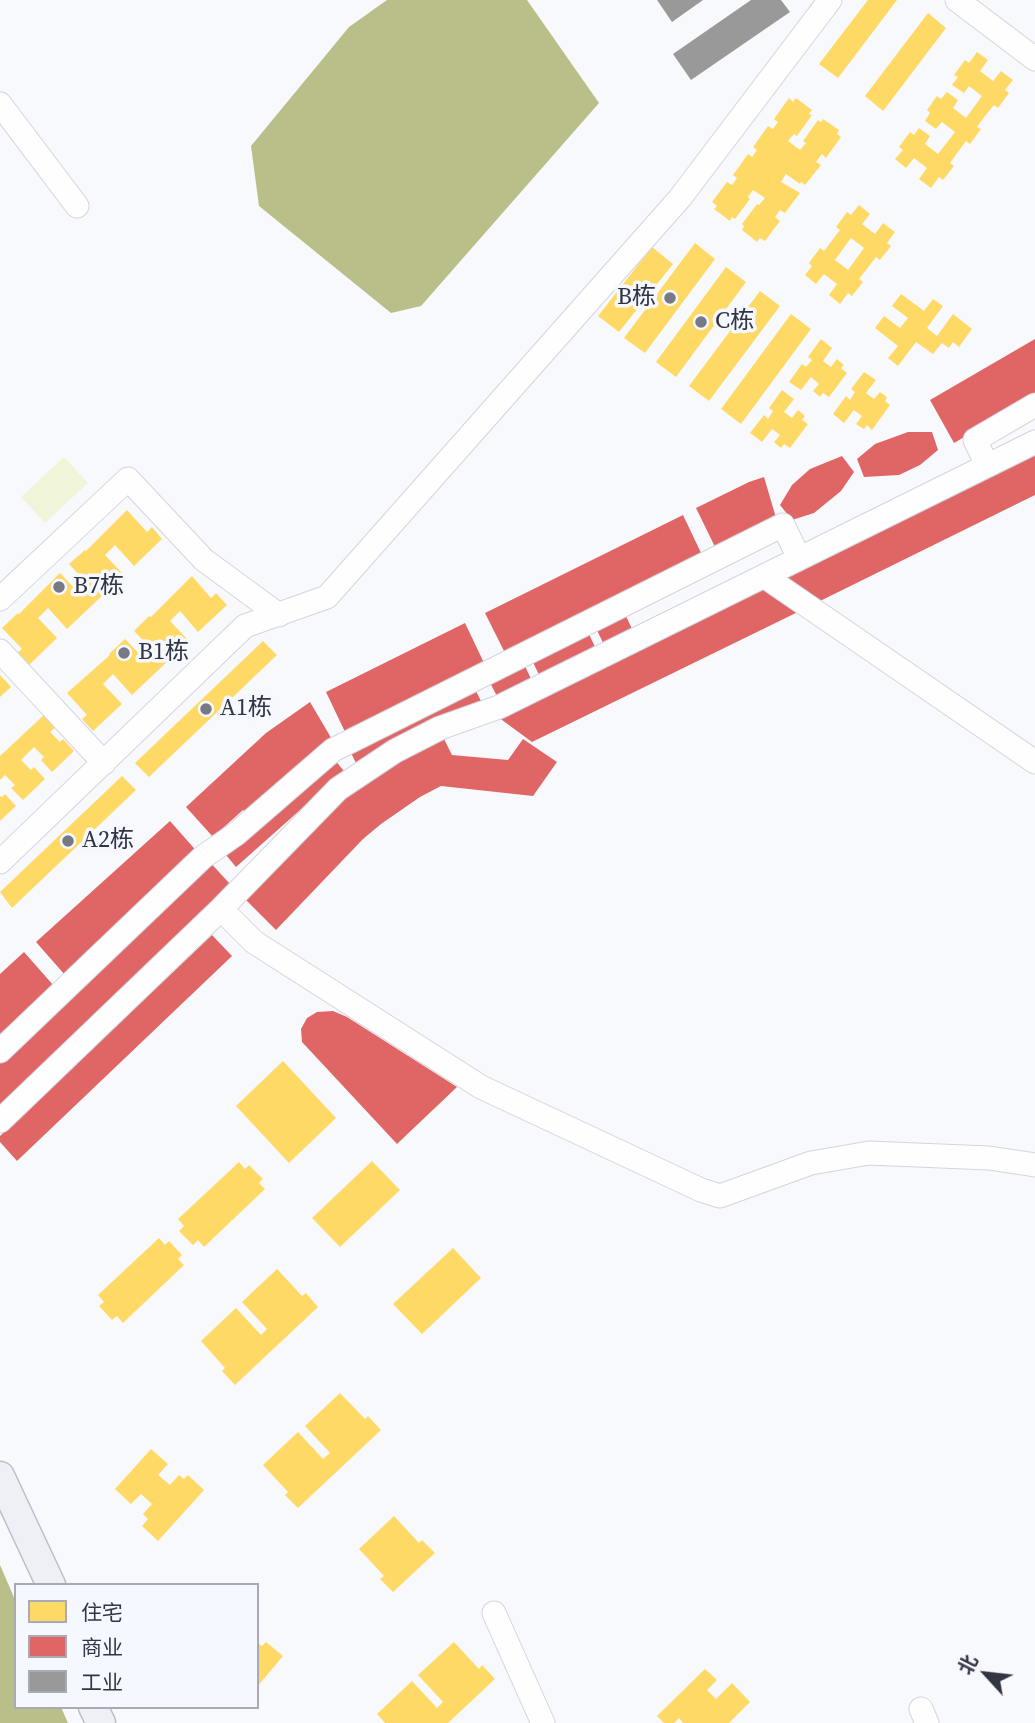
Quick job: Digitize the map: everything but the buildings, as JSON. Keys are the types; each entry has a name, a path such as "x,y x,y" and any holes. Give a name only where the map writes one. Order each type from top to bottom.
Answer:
{"main road":[{"path":"0,1476 50,1583"},
{"path":"0,1518 31,1583"}],"street":[{"path":"0,862 246,626 327,597 680,198 831,0"},
{"path":"957,0 1035,59"},
{"path":"0,104 77,206"},
{"path":"987,466 975,440 1035,405"},
{"path":"0,1121 221,909 338,789 395,751 440,728 499,707 1035,442"},
{"path":"0,599 128,479 204,560 279,615"},
{"path":"0,1051 203,857 236,834 333,750 783,525 799,558"},
{"path":"764,576 1035,762"},
{"path":"0,651 104,763"},
{"path":"221,909 254,942 481,1087 701,1191 719,1196 811,1163 869,1153 989,1158 1035,1165"},
{"path":"494,1613 543,1723"}],"shaded area":[{"path":"387,0 527,0 599,103 421,306 391,313 259,206 251,146 349,27"},
{"path":"64,457 88,483 45,523 21,497"},
{"path":"0,1565 14,1597 14,1709 62,1709 68,1723 0,1723"}],"place":[{"name":"B栋","path":"670,298"},
{"name":"C栋","path":"701,322"},
{"name":"B7栋","path":"59,587"},
{"name":"B1栋","path":"124,653"},
{"name":"A1栋","path":"206,709"},
{"name":"A2栋","path":"68,841"}]}
